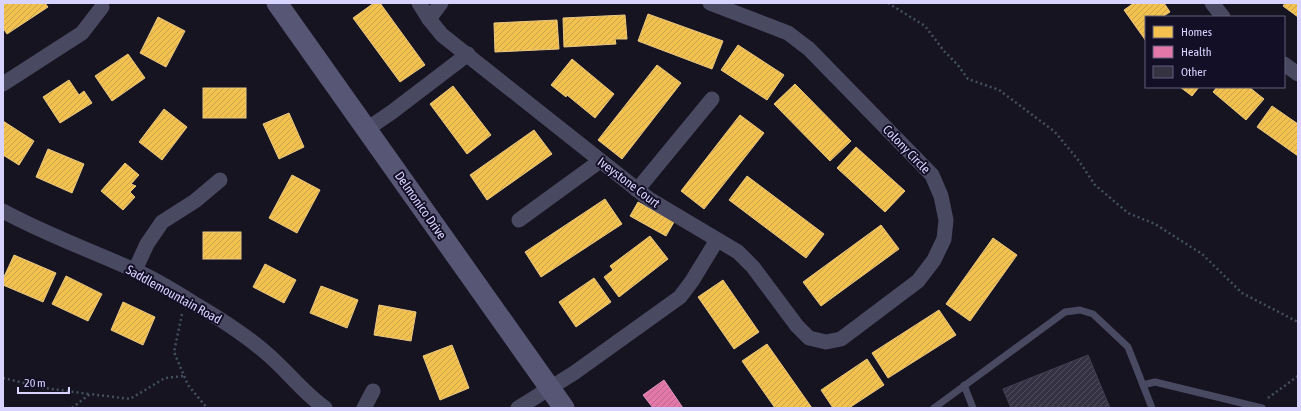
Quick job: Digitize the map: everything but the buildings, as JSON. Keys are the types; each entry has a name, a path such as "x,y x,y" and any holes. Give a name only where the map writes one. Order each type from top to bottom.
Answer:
{"street":[{"name":"Delmonico Drive","path":"277,3 564,408"},
{"name":"Iveystone Court","path":"420,3 429,19 442,35 468,54 649,199 717,240"},
{"path":"429,19 441,3"},
{"name":"Colony Circle","path":"710,3 788,33 809,49 932,175 941,196 946,220 944,239 934,260 918,281 841,339 826,342 809,338 797,326 753,267 738,252 717,240"},
{"path":"1212,3 1222,16"},
{"path":"3,84 82,33 102,7"},
{"path":"367,129 392,112 468,54"},
{"path":"1285,65 1298,74"},
{"path":"637,190 712,99"},
{"path":"520,220 600,161"},
{"path":"135,270 147,244 162,222 195,201 220,180"},
{"name":"Saddlemountain Road","path":"3,212 31,226 135,270 186,298 231,327 264,351 284,368 312,399 324,408"},
{"path":"518,408 574,373 680,296 692,281 717,240"},
{"path":"364,408 373,390"}],"lane":[{"path":"934,408 1065,312 1080,310 1094,314 1128,348 1152,408"},
{"path":"1143,385 1156,382 1259,407"},
{"path":"964,385 973,408"}],"path":[{"path":"888,3 925,26 944,51 957,64 968,80 999,90 1055,132 1079,161 1095,185 1128,214 1156,224 1202,254 1242,293 1298,322"},
{"path":"186,298 174,352 188,385 207,408"},
{"path":"3,378 45,388 130,399 165,378 184,376"},
{"path":"1259,407 1298,376"},
{"path":"72,408 90,394"}]}
